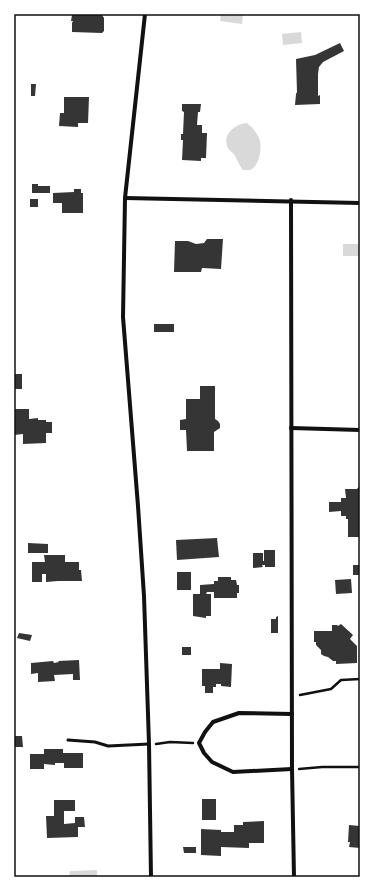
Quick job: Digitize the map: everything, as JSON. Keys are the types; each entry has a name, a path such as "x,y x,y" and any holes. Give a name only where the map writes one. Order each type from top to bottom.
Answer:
{"street":[{"path":"145,14 125,198 123,317 144,589 149,744 151,877"},
{"path":"125,198 291,200 360,203"},
{"path":"291,200 292,769 294,877"},
{"path":"291,428 360,430"},
{"path":"292,714 239,714 213,722 199,743 204,753 212,762 233,772 292,769"}],"lane":[{"path":"68,740 95,742 108,746 149,744"}],"path":[{"path":"309,693 331,688 341,680 360,679"},
{"path":"149,744 170,742 199,743"},
{"path":"309,769 322,767 360,767"}],"shaded area":[{"path":"221,14 243,15 242,24 220,21"},
{"path":"301,32 302,43 283,45 282,34"},
{"path":"247,123 258,136 261,148 256,165 250,170 243,170 228,147 226,141 231,130 239,125"},
{"path":"343,244 360,244 360,256 343,256"},
{"path":"97,870 97,877 69,877 70,871"}],"building":[{"path":"72,15 102,15 104,18 104,31 102,33 72,32"},
{"path":"340,43 344,51 323,62 319,67 318,96 320,95 320,104 295,105 297,92 296,59 315,55"},
{"path":"31,84 36,84 35,96 31,96"},
{"path":"64,97 89,97 88,123 78,123 78,127 59,126 60,113 64,113"},
{"path":"182,104 201,104 200,112 198,112 197,125 202,125 202,133 207,133 206,158 201,158 201,161 182,160 183,140 181,140 181,134 183,134 184,112 182,111"},
{"path":"32,184 38,184 38,186 50,186 50,193 32,193"},
{"path":"74,189 81,189 81,193 83,193 83,213 62,213 62,203 53,203 53,193 74,192"},
{"path":"30,199 38,199 38,207 30,207"},
{"path":"207,239 223,239 221,269 202,268 201,272 174,272 175,241 188,241 196,244 204,243"},
{"path":"154,324 174,324 174,332 154,332"},
{"path":"14,374 22,374 22,389 14,389"},
{"path":"200,386 215,386 215,419 220,424 220,428 214,432 214,451 187,451 186,430 180,430 180,420 186,419 186,399 200,399"},
{"path":"14,409 29,409 29,419 38,418 38,420 52,422 52,433 46,433 46,443 23,444 23,434 14,435"},
{"path":"360,485 360,537 348,537 348,519 346,519 346,516 341,516 341,511 329,512 329,502 341,502 341,498 346,498 345,489 357,489"},
{"path":"217,538 219,557 177,560 176,540"},
{"path":"28,543 48,544 48,553 28,553"},
{"path":"264,550 275,550 275,567 265,567 265,565 262,565 263,567 253,568 253,553 263,553 264,561"},
{"path":"44,555 65,555 65,562 79,562 79,570 81,570 82,581 46,582 46,574 42,574 42,582 32,582 32,562 45,562"},
{"path":"353,565 360,565 360,575 353,575"},
{"path":"177,572 191,572 191,590 177,590"},
{"path":"218,577 231,577 231,580 236,580 237,585 239,585 239,593 237,593 237,598 214,598 214,592 207,592 206,594 211,594 211,616 206,616 206,618 193,616 193,594 200,594 200,585 214,584 214,581 218,581"},
{"path":"351,579 352,593 336,594 335,580"},
{"path":"278,616 278,633 271,633 271,619 276,619"},
{"path":"341,624 353,635 350,639 357,646 357,663 336,664 336,661 333,661 321,654 321,650 316,645 316,642 314,642 314,631 332,631 332,625 338,626"},
{"path":"19,633 32,635 30,641 17,638"},
{"path":"182,647 191,647 191,655 182,655"},
{"path":"79,660 80,680 73,680 73,674 54,675 55,681 38,682 38,673 31,674 31,663 53,661 54,663 59,662 58,661"},
{"path":"220,663 232,664 231,687 216,684 216,687 213,687 213,693 205,693 205,686 202,686 202,669 220,669"},
{"path":"14,736 22,736 23,747 14,747"},
{"path":"44,749 63,749 63,753 83,753 83,768 64,768 64,763 55,763 55,765 44,764 44,769 30,769 30,754 44,754"},
{"path":"202,799 216,799 216,820 202,820"},
{"path":"54,800 75,800 75,811 64,811 64,824 75,823 75,817 84,817 85,827 78,827 78,837 47,838 46,816 54,816"},
{"path":"264,821 264,843 249,843 249,848 221,847 221,856 201,855 201,829 234,832 234,825 243,825 243,822"},
{"path":"349,825 360,826 360,848 349,847"},
{"path":"183,847 196,847 196,853 184,853"}]}
